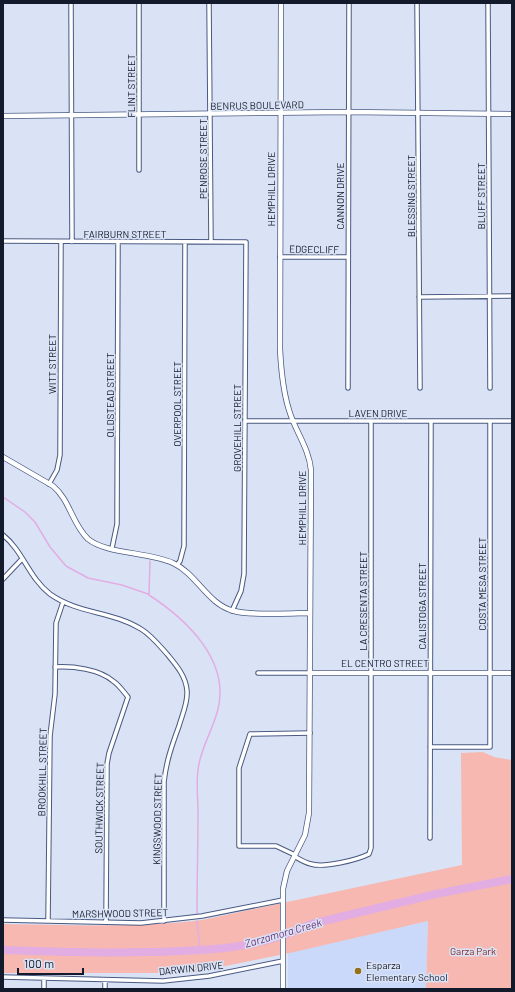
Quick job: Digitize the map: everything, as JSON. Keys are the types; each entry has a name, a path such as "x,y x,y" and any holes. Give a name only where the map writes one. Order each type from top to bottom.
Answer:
{"street":[{"path":"71,3 72,242"},
{"name":"FLINT STREET","path":"139,3 139,170"},
{"name":"PENROSE STREET","path":"209,3 211,242"},
{"name":"HEMPHILL DRIVE","path":"281,3 279,114 280,349 286,399 293,421 307,450 311,470 310,733 308,820 305,835 294,855 284,880 283,989"},
{"name":"CANNON DRIVE","path":"348,388 349,3"},
{"name":"BLESSING STREET","path":"417,3 420,388"},
{"name":"BLUFF STREET","path":"488,3 490,388"},
{"name":"BENRUS BOULEVARD","path":"3,116 210,115 348,112 512,114"},
{"name":"FAIRBURN STREET","path":"3,241 246,242"},
{"name":"WITT STREET","path":"49,484 57,470 60,455 61,242"},
{"name":"OLDSTEAD STREET","path":"112,548 117,524 118,242"},
{"name":"OVERPOOL STREET","path":"177,565 183,553 184,546 185,242"},
{"name":"GROVEHILL STREET","path":"232,611 241,591 244,574 246,242"},
{"name":"EDGECLIFF","path":"280,257 348,257"},
{"path":"419,297 512,296"},
{"name":"LAVEN DRIVE","path":"245,421 512,421"},
{"name":"LA CRESENTA STREET","path":"294,855 309,864 320,865 363,857 369,854 371,840 371,421"},
{"name":"CALISTOGA STREET","path":"430,838 431,421"},
{"name":"COSTA MESA STREET","path":"430,747 490,747 490,421"},
{"path":"3,457 59,491 64,497 79,528 88,538 97,544 155,557 177,565 190,574 216,601 232,611 244,613 310,613"},
{"path":"3,535 15,548 21,560 42,587 63,602"},
{"path":"3,579 21,560"},
{"name":"BROOKHILL STREET","path":"48,921 50,736 54,704 56,667 56,623 63,602"},
{"name":"KINGSWOOD STREET","path":"63,602 78,608 116,618 142,629 170,657 182,674 186,688 186,699 168,759 164,782 164,921"},
{"name":"SOUTHWICK STREET","path":"56,667 69,667 103,674 114,681 128,697 109,753 107,764 106,922"},
{"name":"EL CENTRO STREET","path":"258,673 512,672"},
{"path":"294,855 286,850 271,846 239,846 239,768 250,734 310,733"},
{"name":"MARSHWOOD STREET","path":"3,920 106,922 164,921 202,916 283,900"},
{"name":"DARWIN DRIVE","path":"3,977 163,981 216,975 283,961"},
{"path":"44,979 44,989"},
{"path":"105,980 105,989"}],"shaded area":[{"name":"Esparza Elementary School","path":"428,921 426,989 288,989 288,953"}],"green space":[{"name":"Garza Park","path":"483,752 494,757 512,760 512,989 426,989 428,921 294,952 191,973 3,973 3,924 128,925 177,923 202,920 462,865 461,753"}],"waterway":[{"path":"3,497 25,512 35,522 50,547 66,566 88,578 122,585 148,594"},
{"path":"150,561 149,595 177,616 202,643 211,658 217,674 220,691 218,709 201,755 197,775 197,913"},
{"name":"Zarzamora Creek","path":"3,950 132,952 191,951 232,947 272,939 311,924 436,894 512,879"},
{"path":"197,921 200,951"}],"place":[{"name":"Esparza Elementary School","path":"358,971"}]}
